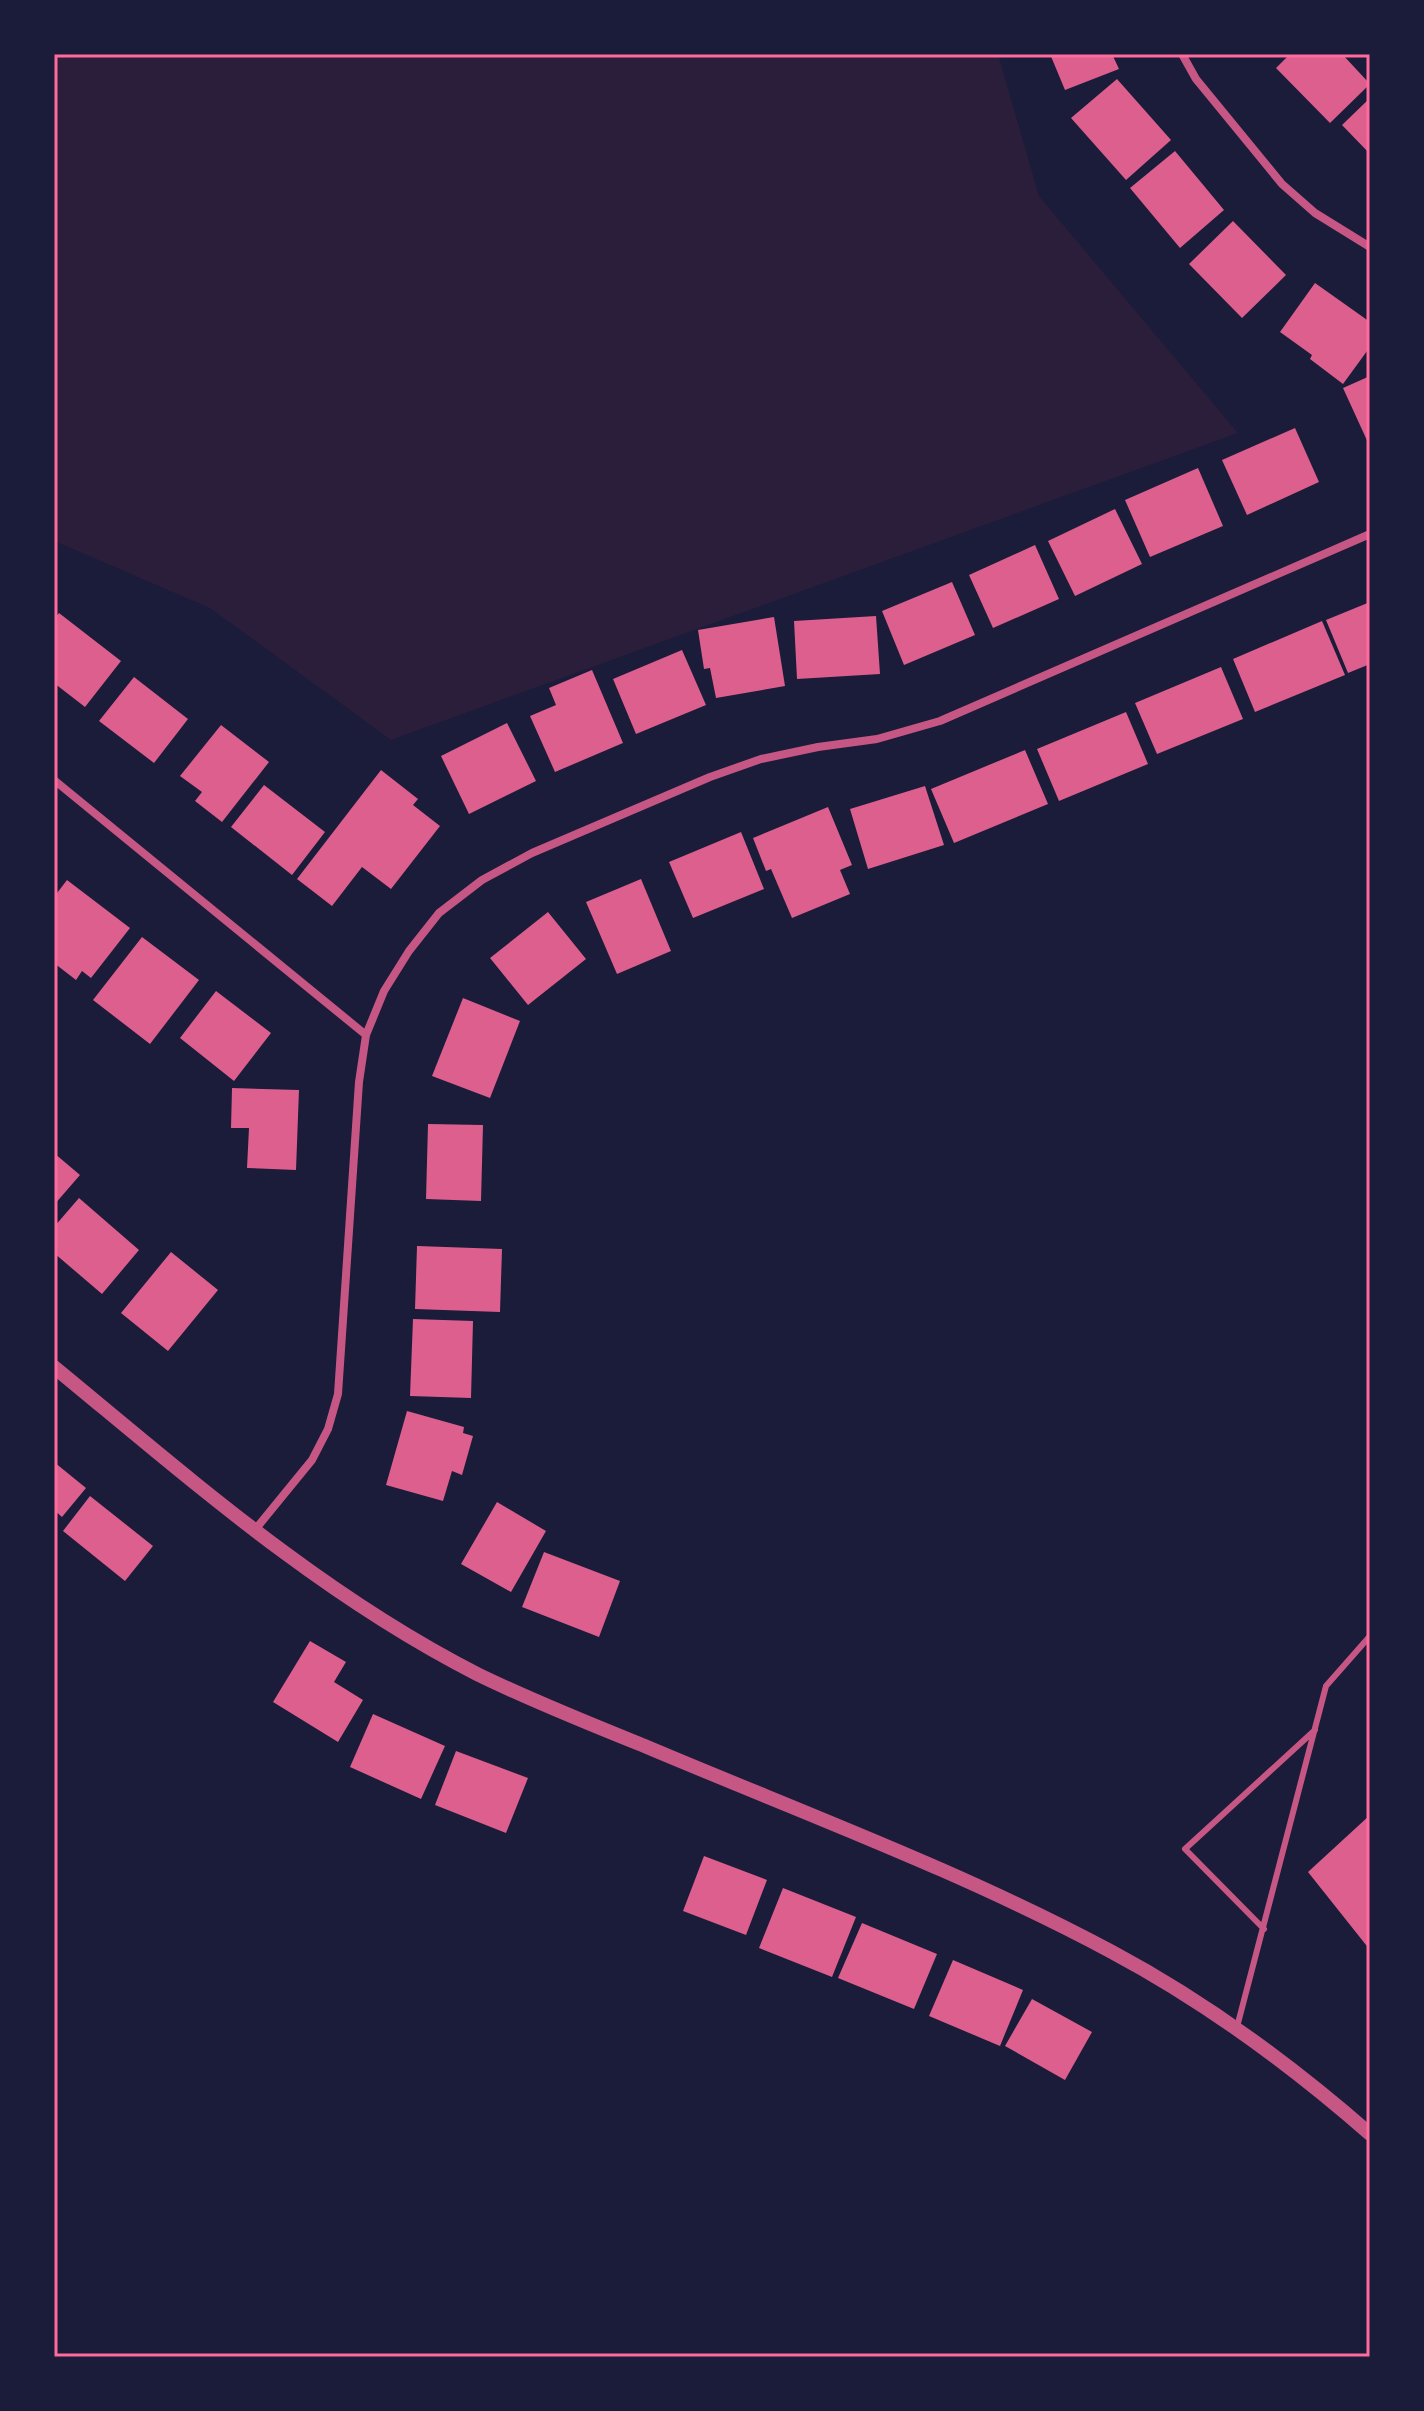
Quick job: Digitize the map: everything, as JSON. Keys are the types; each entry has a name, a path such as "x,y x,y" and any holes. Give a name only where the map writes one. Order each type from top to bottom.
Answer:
{"street":[{"path":"1182,54 1196,79 1282,184 1315,213 1370,247"},
{"path":"254,1531 312,1460 328,1429 338,1394 359,1082 366,1035 384,991 409,951 439,913 482,880 532,853 710,777 761,759 877,739 940,721 1370,534"},
{"path":"54,780 366,1035"},
{"path":"54,1367 254,1531 325,1584 396,1630 479,1674 1028,1909 1115,1953 1272,2055 1370,2134"}],"lane":[{"path":"1236,2030 1326,1686 1370,1636"},
{"path":"1264,1929 1185,1849 1315,1730"}],"shaded area":[{"path":"54,54 998,54 1039,196 1238,433 391,740 210,608 54,541"}],"building":[{"path":"1050,54 1112,54 1119,69 1065,90"},
{"path":"1290,54 1342,54 1370,84 1330,123 1276,68"},
{"path":"1117,79 1171,140 1126,180 1071,118"},
{"path":"1370,98 1370,154 1342,125"},
{"path":"1175,151 1224,210 1180,248 1130,188"},
{"path":"1233,221 1286,275 1242,318 1189,264"},
{"path":"1315,283 1370,322 1370,347 1343,384 1310,359 1312,355 1280,332"},
{"path":"1370,376 1370,447 1343,388"},
{"path":"1295,428 1319,482 1247,515 1222,460"},
{"path":"1198,468 1223,526 1150,557 1125,500"},
{"path":"1115,509 1142,564 1075,596 1048,541"},
{"path":"1035,545 1059,599 993,628 969,575"},
{"path":"952,582 975,635 904,665 882,611"},
{"path":"1370,602 1370,664 1348,673 1326,620"},
{"path":"59,613 121,661 85,707 54,683 54,619"},
{"path":"876,616 880,674 797,679 794,621"},
{"path":"774,617 785,686 716,698 710,668 704,669 698,630"},
{"path":"1322,621 1345,675 1255,712 1233,659"},
{"path":"682,650 706,705 636,734 613,679"},
{"path":"1221,667 1243,719 1157,754 1135,703"},
{"path":"592,670 623,743 555,772 530,716 556,705 549,688"},
{"path":"134,677 188,719 154,763 99,721"},
{"path":"1126,712 1148,764 1059,801 1037,749"},
{"path":"507,723 536,781 469,814 441,756"},
{"path":"221,725 269,762 222,822 195,801 202,792 180,776"},
{"path":"1025,750 1048,804 954,843 931,789"},
{"path":"381,770 418,799 413,805 440,826 391,889 362,867 332,906 297,879"},
{"path":"264,785 325,832 292,875 231,827"},
{"path":"925,786 944,845 868,869 850,809"},
{"path":"828,807 852,865 840,870 850,894 792,918 771,869 766,871 753,838"},
{"path":"741,832 764,889 693,918 669,862"},
{"path":"641,879 671,951 617,974 586,902"},
{"path":"67,880 130,928 91,978 82,971 76,980 54,963 54,897"},
{"path":"548,912 586,959 528,1005 490,958"},
{"path":"142,937 199,980 150,1044 93,1000"},
{"path":"216,991 271,1033 234,1081 180,1038"},
{"path":"463,998 520,1021 490,1098 432,1076"},
{"path":"232,1088 299,1090 296,1170 247,1168 249,1128 231,1128"},
{"path":"428,1124 483,1125 481,1201 426,1199"},
{"path":"54,1153 80,1175 54,1205"},
{"path":"79,1198 139,1250 102,1294 54,1253 54,1227"},
{"path":"417,1246 502,1249 500,1312 415,1309"},
{"path":"171,1252 218,1290 168,1351 121,1313"},
{"path":"413,1319 473,1321 471,1398 410,1396"},
{"path":"407,1411 464,1427 463,1433 473,1436 462,1475 452,1471 443,1501 386,1485"},
{"path":"54,1462 86,1488 62,1517 54,1510"},
{"path":"90,1496 153,1546 125,1581 63,1531"},
{"path":"497,1502 546,1531 511,1592 461,1564"},
{"path":"544,1552 620,1581 599,1637 522,1607"},
{"path":"310,1641 346,1662 334,1682 363,1700 338,1742 273,1702"},
{"path":"373,1714 445,1746 421,1799 350,1767"},
{"path":"456,1751 528,1778 506,1833 435,1805"},
{"path":"1370,1815 1370,1950 1308,1872"},
{"path":"704,1856 767,1880 746,1935 683,1911"},
{"path":"783,1888 856,1917 832,1977 759,1948"},
{"path":"862,1923 937,1954 914,2009 838,1978"},
{"path":"953,1960 1023,1990 1000,2046 929,2016"},
{"path":"1032,1999 1092,2032 1065,2080 1005,2046"}]}
